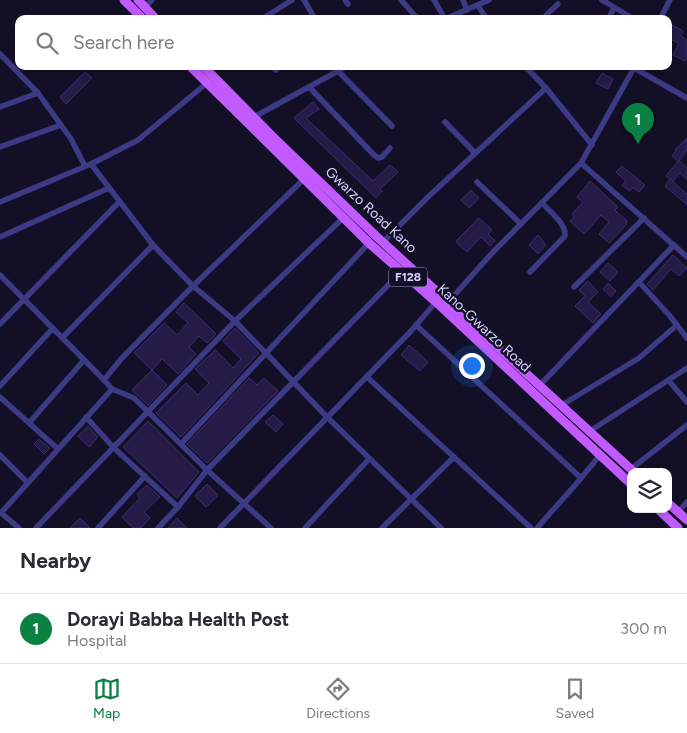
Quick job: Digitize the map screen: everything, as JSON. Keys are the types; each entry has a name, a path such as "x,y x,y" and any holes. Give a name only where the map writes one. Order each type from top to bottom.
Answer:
{"main road":[{"path":"124,0 139,15"},
{"path":"138,0 152,15"},
{"name":"Kano-Gwarzo Road","path":"194,70 369,243 436,302 627,480"},
{"name":"Gwarzo Road Kano","path":"207,70 383,242 631,468"},
{"path":"485,348 491,340"},
{"path":"672,507 687,520"},
{"path":"662,513 678,528"}],"street":[{"path":"145,7 152,0"},
{"path":"272,15 292,0"},
{"path":"304,0 313,15"},
{"path":"402,0 415,15"},
{"path":"434,0 443,15"},
{"path":"463,0 467,10"},
{"path":"455,15 489,0"},
{"path":"602,0 627,15"},
{"path":"662,15 670,0"},
{"path":"546,15 558,4"},
{"path":"478,6 484,15"},
{"path":"610,15 614,8"},
{"path":"0,54 15,69"},
{"path":"16,70 38,93 72,139 85,166"},
{"path":"529,70 546,88 592,145"},
{"path":"449,301 581,163 633,70"},
{"path":"640,70 687,98"},
{"path":"254,117 338,71 392,126"},
{"path":"0,202 91,164 138,140 206,83"},
{"path":"309,87 374,155 378,158 390,148"},
{"path":"383,242 411,213 546,88"},
{"path":"0,107 38,93"},
{"path":"445,122 475,153"},
{"path":"0,147 61,125"},
{"path":"581,163 687,256"},
{"path":"91,164 153,245 193,286 235,322 327,417 441,528"},
{"path":"104,380 121,359 193,286 304,179"},
{"path":"477,182 521,224"},
{"path":"0,237 108,188"},
{"path":"0,324 119,202"},
{"path":"530,272 565,236 566,230 542,203"},
{"path":"36,528 235,322 343,218"},
{"path":"574,287 644,218"},
{"path":"181,444 369,243"},
{"path":"62,338 153,245"},
{"path":"540,385 674,245"},
{"path":"158,528 178,507 207,470 402,271"},
{"path":"0,275 112,388 134,398 149,411 207,470 270,528"},
{"path":"639,282 687,338"},
{"path":"220,528 367,377 436,302"},
{"path":"416,325 581,478"},
{"path":"562,405 639,358 677,325"},
{"path":"0,386 53,328"},
{"path":"28,423 84,360"},
{"path":"590,431 687,368"},
{"path":"367,377 531,528"},
{"path":"669,381 687,402"},
{"path":"18,528 1,512 112,388"},
{"path":"0,397 58,449"},
{"path":"86,417 114,448 178,507"},
{"path":"635,468 687,425"},
{"path":"0,455 28,483"},
{"path":"537,528 600,456"},
{"path":"382,528 454,457"},
{"path":"305,528 369,459"},
{"path":"98,528 145,476"},
{"path":"678,512 687,502"}],"building":[{"path":"672,25 683,31 681,36 687,40 687,57 685,61 673,55 679,43 672,40"},
{"path":"85,72 92,78 66,104 60,97"},
{"path":"602,73 613,79 608,89 596,83"},
{"path":"313,102 319,109 306,118 373,181 390,165 398,172 380,189 382,191 376,198 294,118"},
{"path":"687,138 687,150 679,161 687,168 687,180 680,173 673,181 666,176 678,161 672,156 675,150"},
{"path":"622,166 645,185 639,192 633,187 630,191 622,185 626,181 616,172"},
{"path":"670,179 687,194 687,205 665,186"},
{"path":"590,181 618,207 615,210 627,221 627,224 609,243 599,234 609,222 601,215 584,234 570,221 574,217 572,214 583,202 577,197"},
{"path":"471,190 479,198 469,208 461,200"},
{"path":"479,218 492,230 488,234 495,241 490,246 481,237 467,252 456,241"},
{"path":"538,235 546,245 538,254 529,245"},
{"path":"673,255 687,268 679,276 671,269 653,290 647,284"},
{"path":"608,263 618,272 610,281 600,272"},
{"path":"588,281 598,292 588,302 601,314 593,323 575,306 585,296 579,290"},
{"path":"608,283 616,291 611,297 603,289"},
{"path":"184,303 216,334 207,343 199,336 189,347 196,354 178,374 162,359 152,370 134,353 164,323 177,335 188,323 176,312"},
{"path":"235,328 259,353 181,437 156,413 186,383 198,395 209,383 195,369 215,350 233,368 241,359 223,341"},
{"path":"409,345 428,362 420,371 401,355"},
{"path":"152,370 167,385 148,405 132,390"},
{"path":"249,378 257,385 264,378 278,391 207,463 187,444"},
{"path":"273,415 283,424 276,432 265,422"},
{"path":"148,421 199,472 177,498 123,447"},
{"path":"88,426 98,437 89,447 78,436"},
{"path":"39,439 50,448 44,454 34,444"},
{"path":"207,484 218,495 206,507 195,496"},
{"path":"147,485 160,497 144,512 150,518 141,528 133,528 122,517 140,498 137,494"},
{"path":"80,518 90,528 70,528"},
{"path":"177,518 187,528 168,528"}],"place":[{"name":"Dorayi Babba Health Post","path":"638,144"}]}
